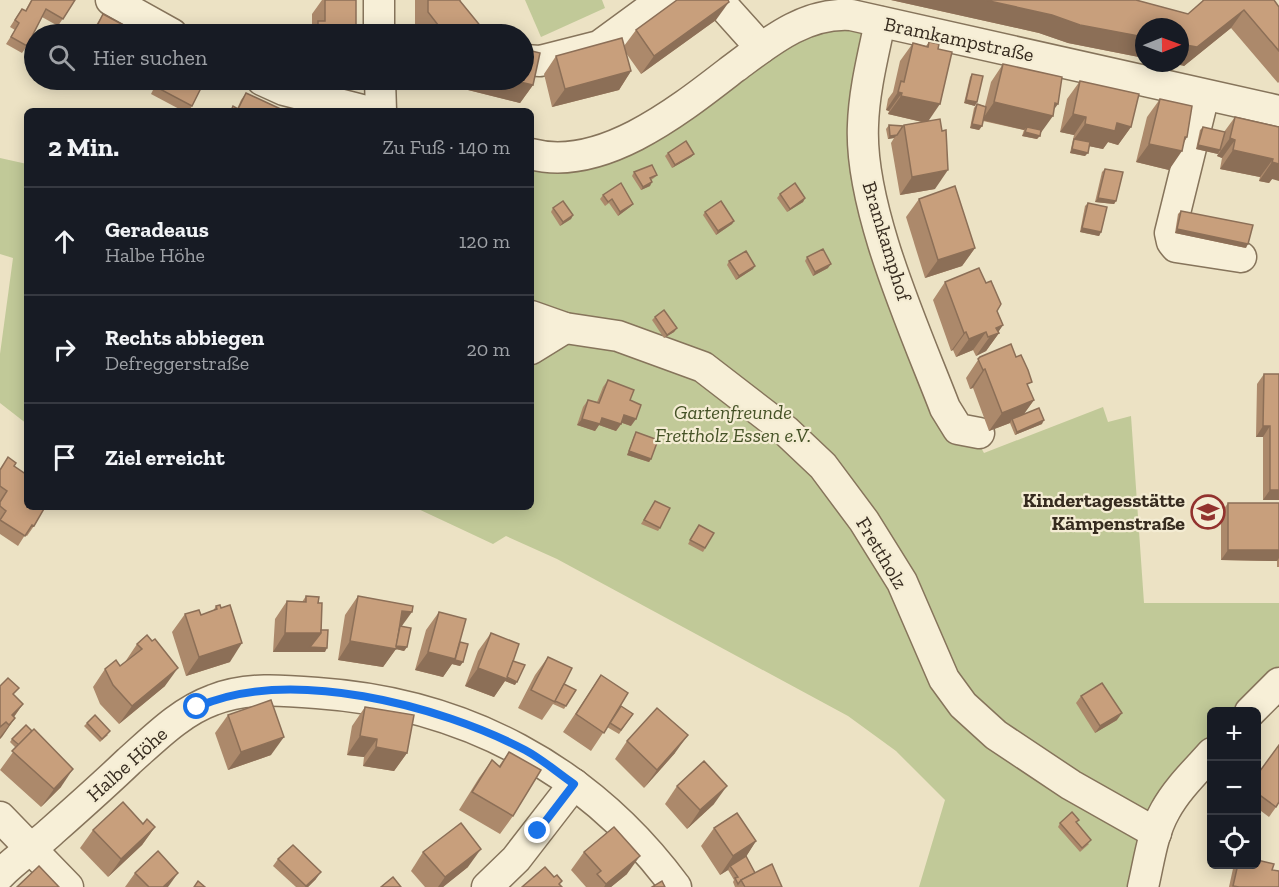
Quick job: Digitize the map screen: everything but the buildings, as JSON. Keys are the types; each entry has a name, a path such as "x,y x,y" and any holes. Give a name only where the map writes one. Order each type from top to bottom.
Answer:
{"street":[{"path":"111,0 154,24"},
{"path":"379,0 379,24"},
{"path":"534,61 599,46 662,0"},
{"path":"718,0 761,48"},
{"name":"Bramkampstraße","path":"534,154 544,157 577,157 608,148 651,127 794,27 831,14 851,15 1279,111"},
{"name":"Bramkamphof","path":"880,22 869,73 862,126 866,173 878,224 945,408 958,429 979,433"},
{"path":"380,90 381,108"},
{"path":"281,93 352,108"},
{"path":"1204,95 1170,233 1176,247 1240,257"},
{"name":"Frettholz","path":"534,317 565,328 618,336 703,367 786,431 823,466 864,521 902,582 944,679 963,705 996,735 1062,778 1156,833"},
{"path":"534,347 565,328"},
{"path":"1254,707 1279,683"},
{"name":"Halbe Höhe","path":"0,875 17,857 49,834 179,717 214,699 257,690 339,694 425,710 470,725 526,751 574,784 620,822 654,857 676,887"},
{"path":"1143,887 1156,833 1164,813 1177,791 1207,758"},
{"path":"487,887 516,859 574,784"},
{"path":"0,817 68,887"}],"green space":[{"path":"525,0 602,0 605,8 541,37"},
{"name":"Gartenfreunde Frettholz Essen e.V.","path":"877,25 860,127 906,312 984,453 1103,407 1108,422 1131,416 1144,603 1279,603 1279,677 1247,707 1207,707 1207,755 1139,887 919,887 945,800 896,751 848,716 557,559 506,536 493,544 420,510 534,510 534,156 577,159 792,31"},
{"path":"0,158 24,163 24,422 0,403 0,354 13,258 0,254"}],"place":[{"name":"Kindertagesstätte Kämpenstraße","path":"1208,512"}],"route":[{"path":"197,707 234,693 257,690 298,691 339,694 382,701 425,710 470,725 526,751 574,784 538,831"}]}
